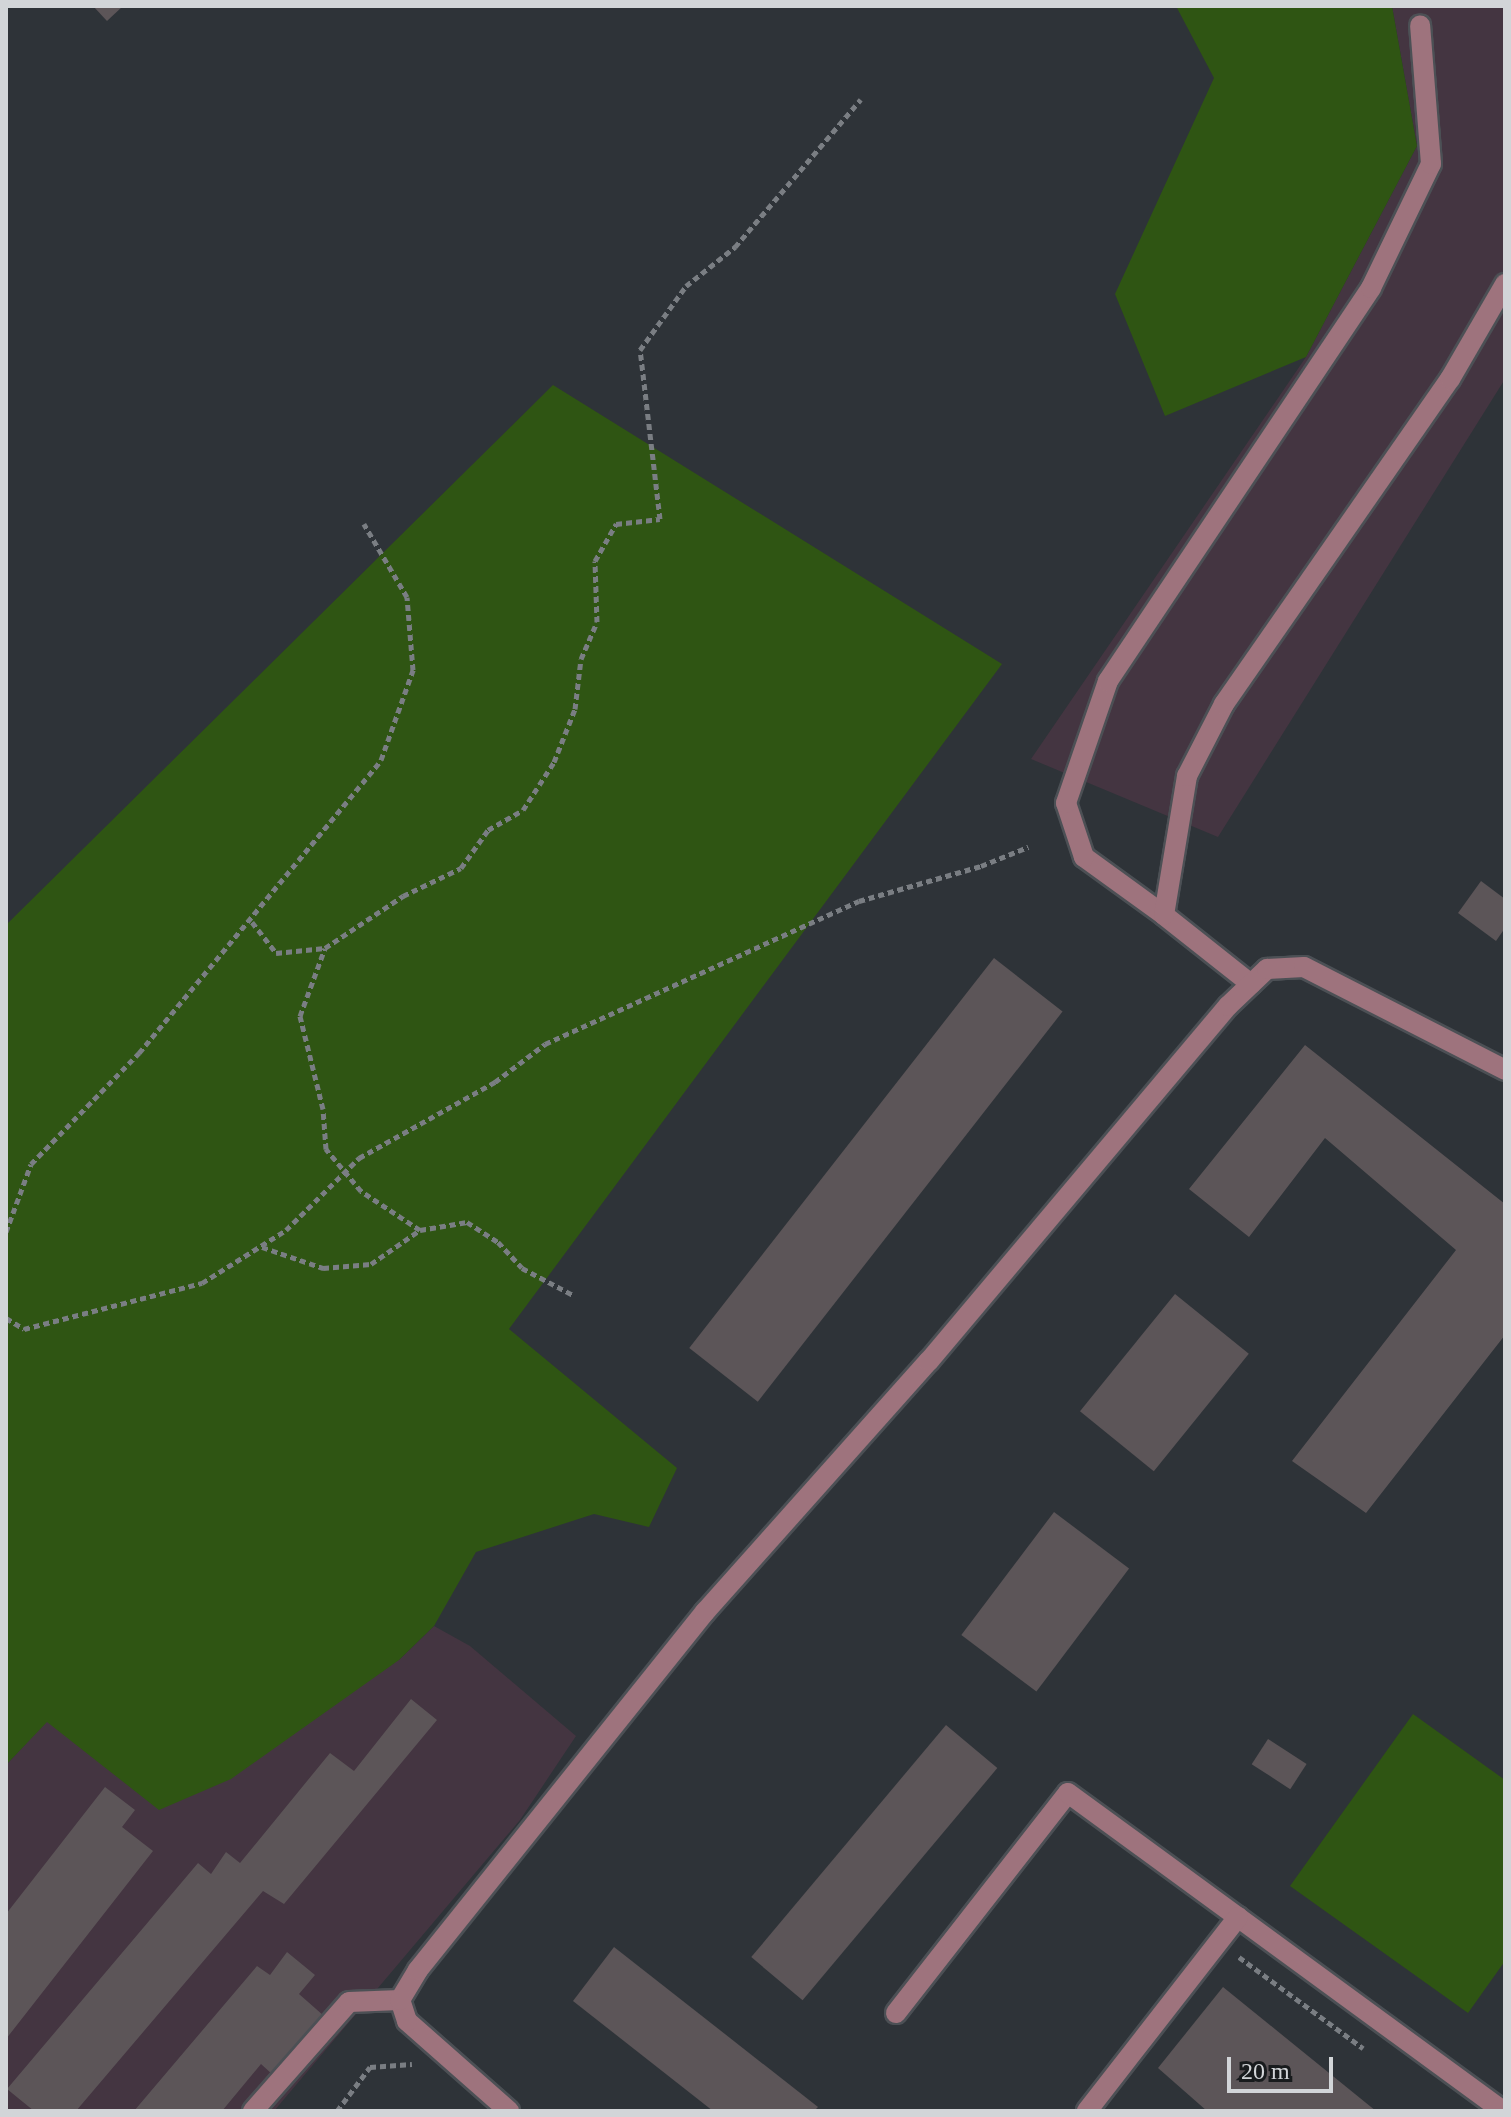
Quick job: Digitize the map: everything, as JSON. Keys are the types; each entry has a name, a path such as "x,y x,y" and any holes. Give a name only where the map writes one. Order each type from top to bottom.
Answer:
{"street":[{"path":"1251,984 1084,857 1066,803 1108,681 1371,288 1431,164 1420,25"},
{"path":"1164,915 1187,776 1224,704 1450,379 1505,284"},
{"path":"509,2111 407,2021 400,2000 418,1970 705,1612 929,1361 1251,984 1267,969 1304,967 1505,1070"},
{"path":"896,2013 1068,1793 1503,2111"},
{"path":"1087,2111 1238,1917"},
{"path":"253,2111 349,2002 400,2000"}],"path":[{"path":"252,922 276,953 325,948 403,896 461,868 488,830 523,810 554,762 575,709 581,659 597,622 595,561 616,524 660,519 640,350 686,286 735,247 861,99"},
{"path":"6,1232 31,1164 139,1053 252,922 381,760 413,670 407,597 364,524"},
{"path":"6,1318 24,1329 202,1283 262,1247 359,1158 495,1082 545,1044 614,1008 859,901 981,866 1028,847"},
{"path":"325,948 300,1016 323,1109 326,1149 348,1170 361,1191 420,1230"},
{"path":"262,1247 323,1268 371,1264 420,1230 467,1222 498,1242 522,1268 573,1295"},
{"path":"1218,1943 1374,2055"},
{"path":"337,2111 370,2067 417,2065"}],"shaded area":[{"path":"1392,6 1505,6 1505,379 1218,837 1031,759 1306,357 1417,146"},
{"path":"434,1626 470,1646 576,1736 520,1820 274,2111 6,2111 6,1765 47,1721 399,1660"}],"green space":[{"path":"1176,6 1392,6 1417,146 1306,357 1165,416 1115,294 1214,78"},
{"path":"553,385 1002,664 509,1329 677,1468 649,1527 594,1514 476,1552 434,1626 399,1660 231,1779 159,1810 47,1722 6,1765 6,925"},
{"path":"1413,1714 1505,1780 1505,1961 1468,2013 1290,1886"}],"building":[{"path":"93,6 123,6 107,21"},
{"path":"1481,881 1505,899 1505,928 1496,941 1458,913"},
{"path":"994,958 1063,1012 758,1402 689,1348"},
{"path":"1305,1045 1505,1204 1505,1335 1366,1513 1292,1461 1456,1250 1325,1138 1249,1237 1189,1189"},
{"path":"1175,1294 1249,1354 1154,1471 1080,1411"},
{"path":"1054,1512 1129,1569 1036,1692 961,1635"},
{"path":"411,1699 437,1720 284,1904 263,1891 76,2111 34,2111 7,2089 198,1863 211,1874 226,1852 240,1863 330,1753 354,1771"},
{"path":"946,1725 997,1768 803,2000 751,1957"},
{"path":"1268,1739 1307,1764 1290,1789 1252,1764"},
{"path":"105,1787 135,1810 122,1827 153,1851 6,2039 6,1914"},
{"path":"614,1947 818,2107 814,2111 713,2111 573,2001"},
{"path":"287,1952 315,1975 299,1994 324,2016 273,2075 261,2064 222,2111 134,2111 257,1966 270,1975"},
{"path":"1223,1987 1376,2111 1207,2111 1158,2068"}]}
